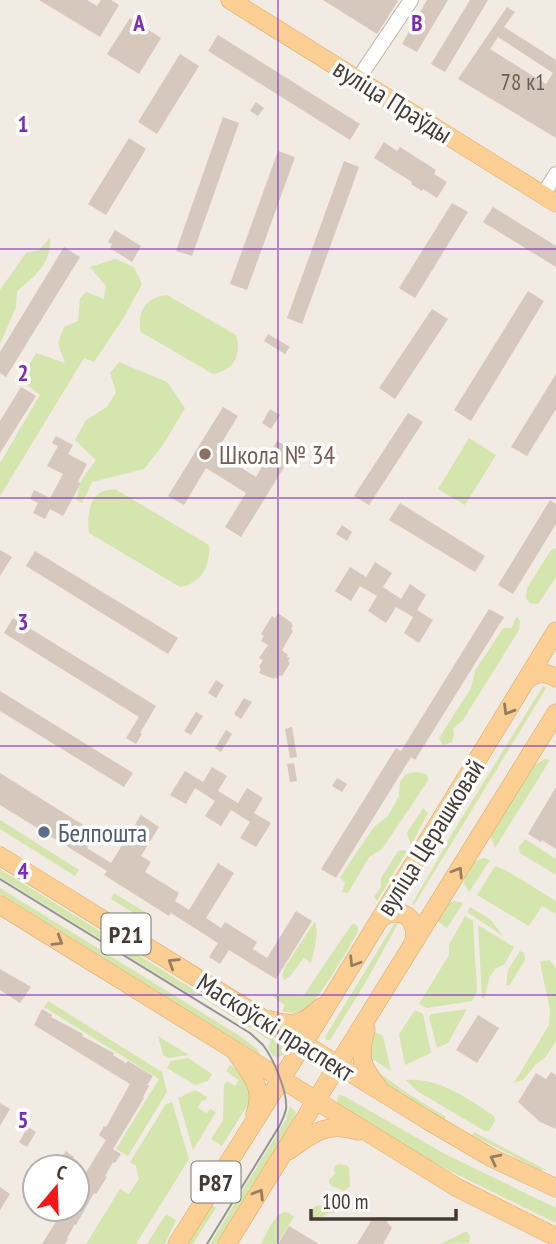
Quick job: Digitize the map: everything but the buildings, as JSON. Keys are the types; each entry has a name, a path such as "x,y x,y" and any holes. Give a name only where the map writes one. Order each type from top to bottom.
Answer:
{"main road":[{"name":"вуліца Праўды","path":"230,0 549,199"},
{"path":"555,633 553,649 556,657"},
{"name":"вуліца Церашковай","path":"304,1043 555,633"},
{"path":"531,672 545,661 556,664"},
{"path":"531,672 545,673 556,678"},
{"name":"вуліца Церашковай","path":"316,1100 556,713"},
{"name":"Маскоўскі праспект","path":"0,856 383,1093 492,1158 556,1188"},
{"path":"401,886 400,900 409,911 422,913 436,906"},
{"name":"Маскоўскі праспект","path":"0,905 456,1187 556,1237"},
{"path":"380,919 389,913 405,915 414,926 414,942"},
{"path":"252,1012 284,1024 292,1024 307,1020 333,996"},
{"path":"370,1013 360,1049 361,1060 369,1077 383,1093"},
{"name":"Р87","path":"177,1244 304,1043"},
{"name":"Р87","path":"234,1050 258,1086 258,1107 249,1130"},
{"name":"Р87","path":"227,1244 316,1100"},
{"name":"Р87","path":"284,1153 325,1128 350,1128 374,1136"}],"street":[{"path":"358,79 411,0"},
{"path":"549,199 556,174"}],"green space":[{"path":"50,238 45,262 17,291 16,307 0,344 0,290 26,253 39,250"},
{"path":"116,259 134,267 142,284 94,362 84,358 0,496 0,463 40,395 21,380 36,353 65,363 58,343 64,327 78,321 80,298 86,292 104,299 106,286 90,267"},
{"path":"167,295 236,335 237,355 231,365 213,374 141,332 140,318 144,307 153,299"},
{"path":"119,362 167,382 185,408 163,445 144,469 92,482 82,503 76,500 82,479 96,460 75,440 86,420 107,407 116,392 110,373"},
{"path":"469,438 496,455 465,505 438,489"},
{"path":"115,489 209,545 208,560 199,578 180,587 89,533 91,504 98,494"},
{"path":"556,548 556,577 538,604 530,603 526,598 527,588 551,550"},
{"path":"516,617 520,620 519,630 463,720 453,729 452,742 443,745 439,738 471,688 475,671 503,628 512,628"},
{"path":"543,686 546,687 545,690 414,905 412,904 445,845"},
{"path":"545,759 550,760 495,848 490,835 529,772"},
{"path":"406,774 426,774 429,779 382,849 369,857 348,893 342,892 345,883 340,877 374,827 388,816 399,796 400,782"},
{"path":"423,808 428,813 411,845 407,833"},
{"path":"0,820 79,870 75,876 0,829"},
{"path":"525,839 556,859 556,875 520,853 519,847"},
{"path":"398,851 407,851 377,901 374,897 381,887 381,878"},
{"path":"484,858 490,860 469,892 464,883 465,877 473,862"},
{"path":"495,866 556,901 556,914 542,906 529,926 477,895"},
{"path":"0,869 273,1039 283,1047 285,1054 277,1058 272,1055 268,1047 271,1041 0,877"},
{"path":"0,888 240,1036 261,1055 0,894"},
{"path":"114,893 148,914 144,919 111,899"},
{"path":"449,903 463,903 447,928 437,921"},
{"path":"470,907 490,919 503,936 467,912"},
{"path":"465,916 473,921 477,992 472,1001 427,1008 419,1004 449,955 449,945"},
{"path":"397,919 400,920 364,985 330,1040 326,1040 325,1037"},
{"path":"315,921 316,937 311,963 304,958 284,980 282,976 285,967"},
{"path":"352,924 358,927 358,932 317,997 302,1011 282,1011 285,1005 273,997 276,994 303,996"},
{"path":"478,925 514,947 504,965 496,968 490,976 484,999 482,998"},
{"path":"520,951 524,953 525,960 509,986 506,985 508,970"},
{"path":"549,960 556,968 556,1041 545,1058 536,1064 523,1080 514,1083 549,1025 550,1010 540,962"},
{"path":"48,1001 162,1072 167,1092 128,1156 116,1149 159,1079 44,1007"},
{"path":"467,1009 448,1043 437,1048 429,1017 431,1014"},
{"path":"415,1010 423,1014 431,1053 405,1065 399,1034"},
{"path":"374,1032 383,1036 391,1071 374,1060 370,1066 446,1117 444,1120 375,1078 364,1056 364,1050"},
{"path":"158,1036 189,1055 169,1058 163,1055"},
{"path":"188,1058 212,1074 208,1081 195,1085 167,1068 171,1061"},
{"path":"230,1065 246,1076 252,1098 222,1146 211,1139 223,1120 224,1085 227,1081 235,1086 239,1080 226,1071"},
{"path":"406,1080 430,1082 453,1090 494,1116 495,1121 489,1131 485,1131 417,1091"},
{"path":"195,1090 207,1097 198,1108 207,1113 210,1109 216,1112 193,1150 178,1098"},
{"path":"339,1095 445,1154 556,1208 556,1223 436,1164 338,1106"},
{"path":"172,1102 189,1159 136,1244 86,1244 120,1189 129,1194 139,1179 136,1166 130,1162 166,1104"},
{"path":"290,1106 296,1113 290,1126 217,1244 210,1244 286,1119"},
{"path":"474,1132 546,1170 540,1170 472,1135"},
{"path":"336,1165 349,1168 350,1186 344,1191 329,1183 335,1174"},
{"path":"334,1204 337,1208 335,1212 319,1220 312,1217 314,1207"},
{"path":"212,1205 216,1208 193,1244 188,1244"},
{"path":"283,1212 294,1217 277,1244 261,1244 273,1222"},
{"path":"166,1214 176,1220 165,1244 147,1244"},
{"path":"465,1232 470,1236 469,1243 440,1244"}],"tram line":[{"path":"0,879 250,1033 263,1045 271,1058 285,1094 285,1113 207,1244"}],"place":[{"name":"Школа № 34","path":"205,454"},
{"name":"Белпошта","path":"44,832"}]}
